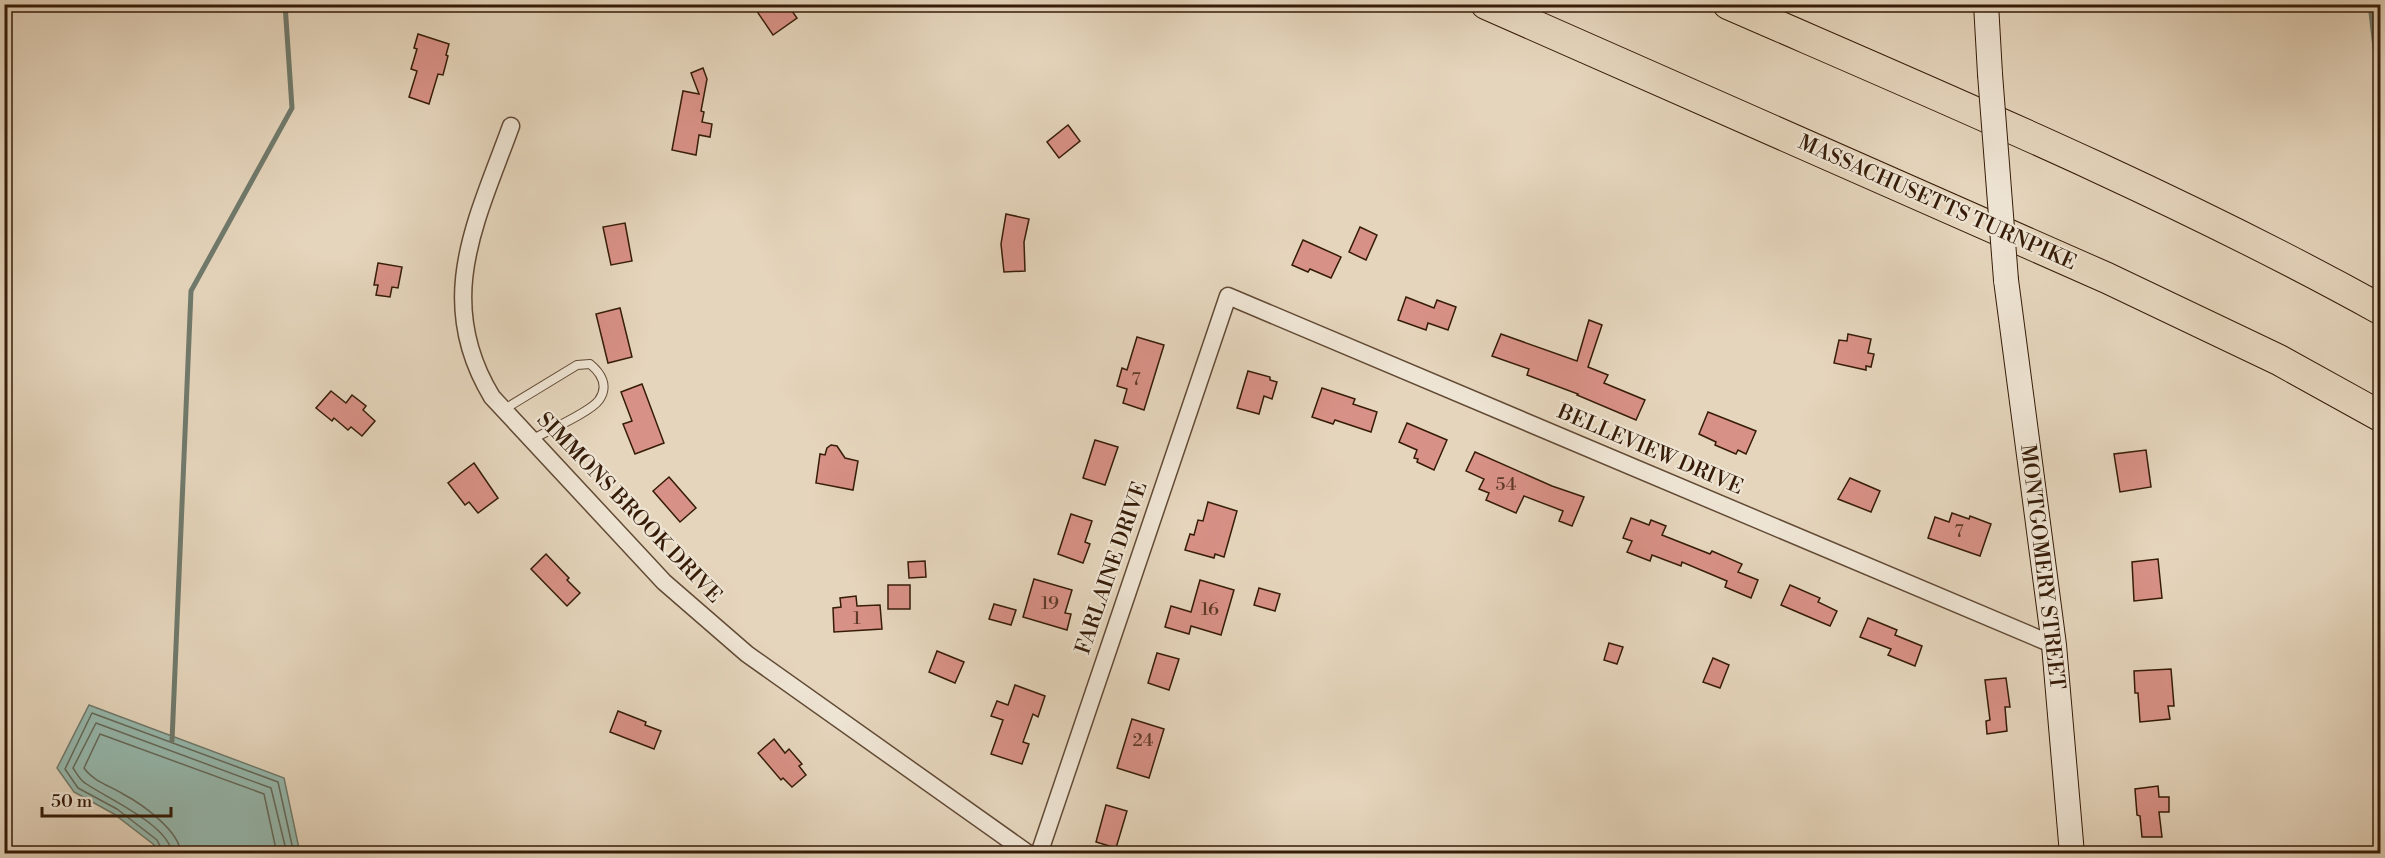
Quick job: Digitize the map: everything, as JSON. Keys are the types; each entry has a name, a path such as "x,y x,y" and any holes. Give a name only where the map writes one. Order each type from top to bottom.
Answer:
{"highway":[{"name":"MASSACHUSETTS TURNPIKE","path":"1486,4 2107,278 2279,360 2380,416"},
{"path":"1728,4 2122,178 2298,263 2380,309"}],"main road":[{"name":"MONTGOMERY STREET","path":"1986,4 2006,280 2054,645 2072,854"}],"street":[{"name":"SIMMONS BROOK DRIVE","path":"511,126 471,238 464,267 462,289 465,324 474,361 483,382 503,410 664,582 717,630 777,676 1029,854"},
{"name":"BELLEVIEW DRIVE","path":"1228,296 2054,645"},
{"name":"FARLAINE DRIVE","path":"1039,854 1228,296"}],"lane":[{"path":"503,410 578,365 590,364 600,372 604,386 599,400 587,410 531,440"}],"water":[{"path":"89,705 284,778 300,853 160,853 153,844 114,814 74,792 57,768"}],"building":[{"path":"752,4 787,4 797,18 773,35"},
{"path":"418,34 449,44 443,75 438,74 429,104 409,97 417,71 411,69 417,49 414,48"},
{"path":"703,68 707,79 701,111 704,112 702,122 712,124 710,137 699,135 696,155 672,150 683,91 699,94 691,73"},
{"path":"1068,125 1080,141 1059,158 1047,142"},
{"path":"1006,214 1029,219 1024,242 1025,271 1004,272 1001,244"},
{"path":"625,223 632,261 611,265 603,227"},
{"path":"1360,227 1377,235 1366,260 1349,252"},
{"path":"1303,240 1341,257 1331,278 1310,269 1308,272 1292,265"},
{"path":"378,263 402,267 398,288 392,287 390,297 376,295 378,285 374,285"},
{"path":"1406,297 1434,308 1437,300 1456,307 1448,330 1428,323 1426,330 1398,320"},
{"path":"620,308 632,357 608,363 596,314"},
{"path":"1589,320 1602,325 1588,367 1608,375 1604,383 1645,400 1636,420 1578,394 1527,375 1529,369 1492,356 1501,334 1577,361"},
{"path":"1848,334 1871,339 1868,353 1874,354 1871,367 1866,366 1866,370 1834,363 1839,340 1847,341"},
{"path":"1137,337 1164,345 1144,410 1123,403 1127,389 1117,386 1122,368 1127,370"},
{"path":"1248,371 1270,377 1270,380 1277,382 1272,399 1264,396 1259,414 1237,408"},
{"path":"642,384 664,443 635,454 623,424 632,421 621,392"},
{"path":"1322,388 1355,399 1353,404 1377,412 1371,432 1335,420 1333,424 1312,417"},
{"path":"331,391 346,403 352,395 366,406 363,410 375,421 362,436 351,427 348,430 334,418 332,421 316,408"},
{"path":"1708,412 1756,431 1746,454 1738,450 1736,454 1715,445 1716,442 1699,434"},
{"path":"1407,423 1447,440 1434,470 1417,462 1418,459 1414,458 1417,450 1399,442"},
{"path":"1095,440 1118,447 1105,485 1083,478"},
{"path":"831,445 837,446 845,458 858,461 853,490 816,483 820,454 825,455 827,448"},
{"path":"2146,450 2151,487 2120,492 2114,454"},
{"path":"1475,452 1552,486 1584,497 1572,526 1559,521 1563,511 1524,496 1516,513 1486,500 1489,493 1479,489 1484,479 1466,471"},
{"path":"474,463 498,498 478,513 469,502 465,505 448,483"},
{"path":"669,477 696,508 680,522 653,491"},
{"path":"1850,478 1880,491 1871,512 1838,499"},
{"path":"1208,502 1237,511 1224,557 1215,554 1214,558 1185,550 1190,534 1194,535 1198,520 1203,521"},
{"path":"1952,513 1969,519 1970,516 1991,524 1980,556 1928,538 1935,517 1949,522"},
{"path":"1071,514 1092,521 1085,542 1090,544 1083,563 1058,554"},
{"path":"1631,518 1649,525 1651,520 1666,526 1662,535 1710,554 1712,551 1742,564 1738,572 1758,580 1751,598 1725,587 1727,581 1682,562 1681,566 1652,555 1650,561 1627,552 1632,541 1623,538"},
{"path":"546,554 580,593 567,606 531,569"},
{"path":"2158,559 2162,598 2134,601 2132,562"},
{"path":"925,561 926,577 909,578 908,562"},
{"path":"1034,579 1072,590 1065,613 1071,614 1067,630 1023,617"},
{"path":"1200,580 1234,590 1221,635 1191,626 1189,634 1165,627 1171,606 1191,612"},
{"path":"888,585 910,585 910,609 888,609"},
{"path":"1790,585 1820,598 1818,602 1837,611 1830,626 1781,605"},
{"path":"1259,588 1280,594 1275,611 1254,605"},
{"path":"856,596 857,606 880,605 882,629 834,632 833,608 841,607 840,598"},
{"path":"994,604 1016,610 1011,625 989,619"},
{"path":"1868,618 1897,630 1895,635 1922,646 1915,666 1888,655 1891,649 1860,637"},
{"path":"1609,643 1623,647 1617,664 1604,660"},
{"path":"937,651 964,662 955,683 929,672"},
{"path":"1157,653 1179,659 1169,690 1148,683"},
{"path":"1713,658 1729,665 1720,688 1703,682"},
{"path":"2171,669 2174,706 2168,706 2170,719 2140,722 2134,671"},
{"path":"2006,678 2010,707 2005,707 2007,731 1987,734 1986,721 1990,720 1985,680"},
{"path":"1015,685 1045,696 1038,717 1033,714 1023,742 1029,744 1022,764 991,754 1003,720 991,716 997,701 1008,705"},
{"path":"618,711 646,722 645,725 661,731 654,749 610,732"},
{"path":"1132,719 1164,729 1149,778 1117,768"},
{"path":"774,739 785,753 789,749 802,764 799,766 806,775 792,787 783,778 781,780 758,753"},
{"path":"2158,786 2159,797 2169,797 2169,812 2159,812 2162,837 2142,837 2135,789"},
{"path":"1106,805 1127,811 1116,848 1096,842"}],"waterway":[{"path":"172,741 191,291 292,108 285,4"},
{"path":"2370,4 2378,74 2380,75"}]}
